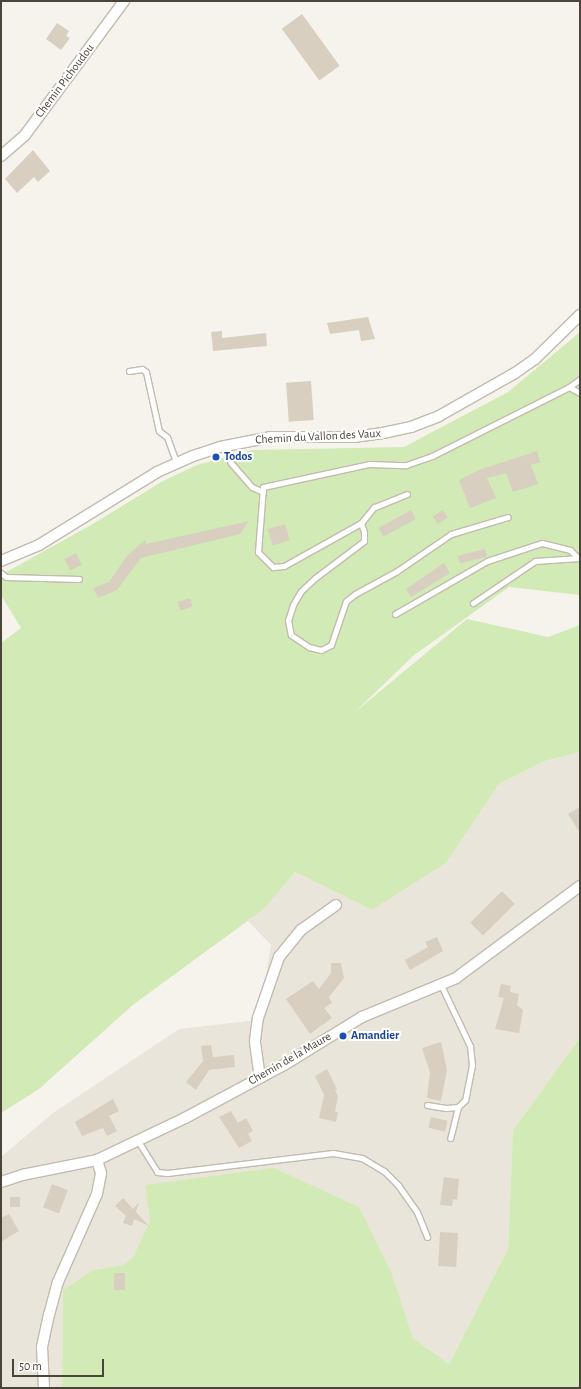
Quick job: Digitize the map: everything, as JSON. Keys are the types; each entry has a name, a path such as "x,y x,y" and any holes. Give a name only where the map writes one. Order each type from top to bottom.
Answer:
{"street":[{"name":"Chemin Pichoudou","path":"1,156 25,135 124,1"},
{"name":"Chemin du Vallon des Vaux","path":"1,560 39,545 176,462 224,446 271,437 354,437 411,427 466,402 515,373 535,359 580,315"},
{"name":"Chemin de la Maure","path":"1,1182 22,1174 97,1160 138,1141 260,1078 362,1017 441,984 475,966 580,886"},
{"path":"260,1078 255,1041 258,1018 279,956 301,930 336,906"},
{"path":"44,1388 42,1347 47,1322 58,1282 97,1194 101,1173 97,1160"}],"lane":[{"path":"129,371 142,369 146,372 159,431 167,437 176,462"},
{"path":"407,494 374,507 361,523 284,566 273,567 263,559 257,548 263,487 306,476 369,464 406,465 432,456 569,387 580,379"},
{"path":"569,387 580,393"},
{"path":"224,446 236,469 252,487 263,492"},
{"path":"361,523 364,532 364,541 315,578 301,591 293,605 288,620 291,635 309,647 321,650 331,645 346,601 355,594 397,571 451,534 508,517"},
{"path":"395,614 487,561 542,543 570,550 579,558"},
{"path":"473,603 535,561 579,558"},
{"path":"1,573 6,577 79,580"},
{"path":"441,984 470,1046 472,1064 465,1100 458,1107 450,1138"},
{"path":"427,1105 446,1108 458,1107"},
{"path":"138,1141 157,1172 167,1173 333,1153 362,1158 384,1170 398,1185 417,1212 427,1237"}],"shaded area":[{"path":"580,752 580,1038 513,1130 508,1249 449,1364 413,1338 392,1274 146,1185 150,1221 133,1257 123,1265 93,1270 63,1290 62,1388 1,1388 1,1157 53,1113 179,1029 259,1020 271,945 248,921 264,909 295,872 372,910 446,863 499,784 545,761"}],"green space":[{"path":"580,332 580,595 509,587 413,656 354,713 467,619 548,637 580,625 580,752 545,761 499,784 446,863 372,910 295,872 264,909 134,1004 39,1089 1,1113 1,643 21,628 1,595 1,575 91,525 163,481 197,465 252,450 404,447 508,392"},
{"path":"580,1038 580,1388 62,1388 63,1290 93,1270 123,1265 133,1257 150,1221 145,1185 274,1168 359,1207 392,1274 413,1338 449,1364 508,1249 513,1130"}],"building":[{"path":"302,14 340,66 319,80 282,29"},
{"path":"57,23 69,31 66,36 70,38 61,50 46,39"},
{"path":"33,150 50,171 38,182 34,177 17,193 5,179"},
{"path":"368,317 375,339 361,341 359,330 330,334 327,323"},
{"path":"222,331 222,338 266,333 267,346 213,351 211,332"},
{"path":"311,381 314,420 289,422 286,383"},
{"path":"537,451 540,462 531,465 538,484 513,492 506,473 487,478 496,498 470,508 459,480 479,470"},
{"path":"411,510 416,519 383,537 379,528"},
{"path":"443,510 448,518 438,524 433,516"},
{"path":"249,521 240,534 141,558 117,590 98,598 93,588 109,582 127,556 145,540 146,544"},
{"path":"285,524 290,540 273,546 268,529"},
{"path":"485,549 487,557 460,564 458,556"},
{"path":"76,553 82,565 70,570 64,559"},
{"path":"444,563 450,573 411,597 406,589"},
{"path":"190,598 193,607 180,611 178,602"},
{"path":"580,807 580,833 568,814"},
{"path":"502,891 515,904 483,936 470,923"},
{"path":"437,937 443,951 410,970 405,960 428,947 425,942"},
{"path":"331,963 341,963 344,978 329,997 332,1003 324,1008 332,1018 310,1034 286,999 313,981 319,989 331,973"},
{"path":"501,984 511,986 510,992 519,994 517,1005 523,1010 519,1033 495,1029 504,998 498,997"},
{"path":"441,1042 447,1070 441,1101 427,1098 430,1072 422,1048"},
{"path":"211,1045 213,1057 234,1055 235,1067 209,1070 196,1090 186,1082 203,1061 201,1046"},
{"path":"327,1069 337,1089 335,1090 338,1096 335,1112 338,1112 336,1122 319,1118 324,1095 315,1076"},
{"path":"113,1099 119,1111 109,1116 117,1131 107,1136 103,1128 82,1136 75,1122"},
{"path":"231,1111 238,1123 246,1118 253,1131 248,1134 252,1141 239,1148 219,1117"},
{"path":"431,1117 448,1121 445,1132 429,1128"},
{"path":"444,1177 459,1179 457,1200 453,1199 452,1206 440,1205"},
{"path":"52,1184 68,1190 59,1213 43,1207"},
{"path":"10,1197 20,1197 20,1207 10,1207"},
{"path":"123,1198 133,1209 139,1202 136,1212 149,1226 134,1219 132,1226 123,1223 126,1216 115,1206"},
{"path":"9,1214 19,1231 1,1242 1,1218"},
{"path":"440,1232 458,1233 456,1267 438,1266"},
{"path":"114,1273 125,1273 125,1290 114,1290"}],"place":[{"name":"Todos","path":"216,457"},
{"name":"Amandier","path":"343,1036"}]}
